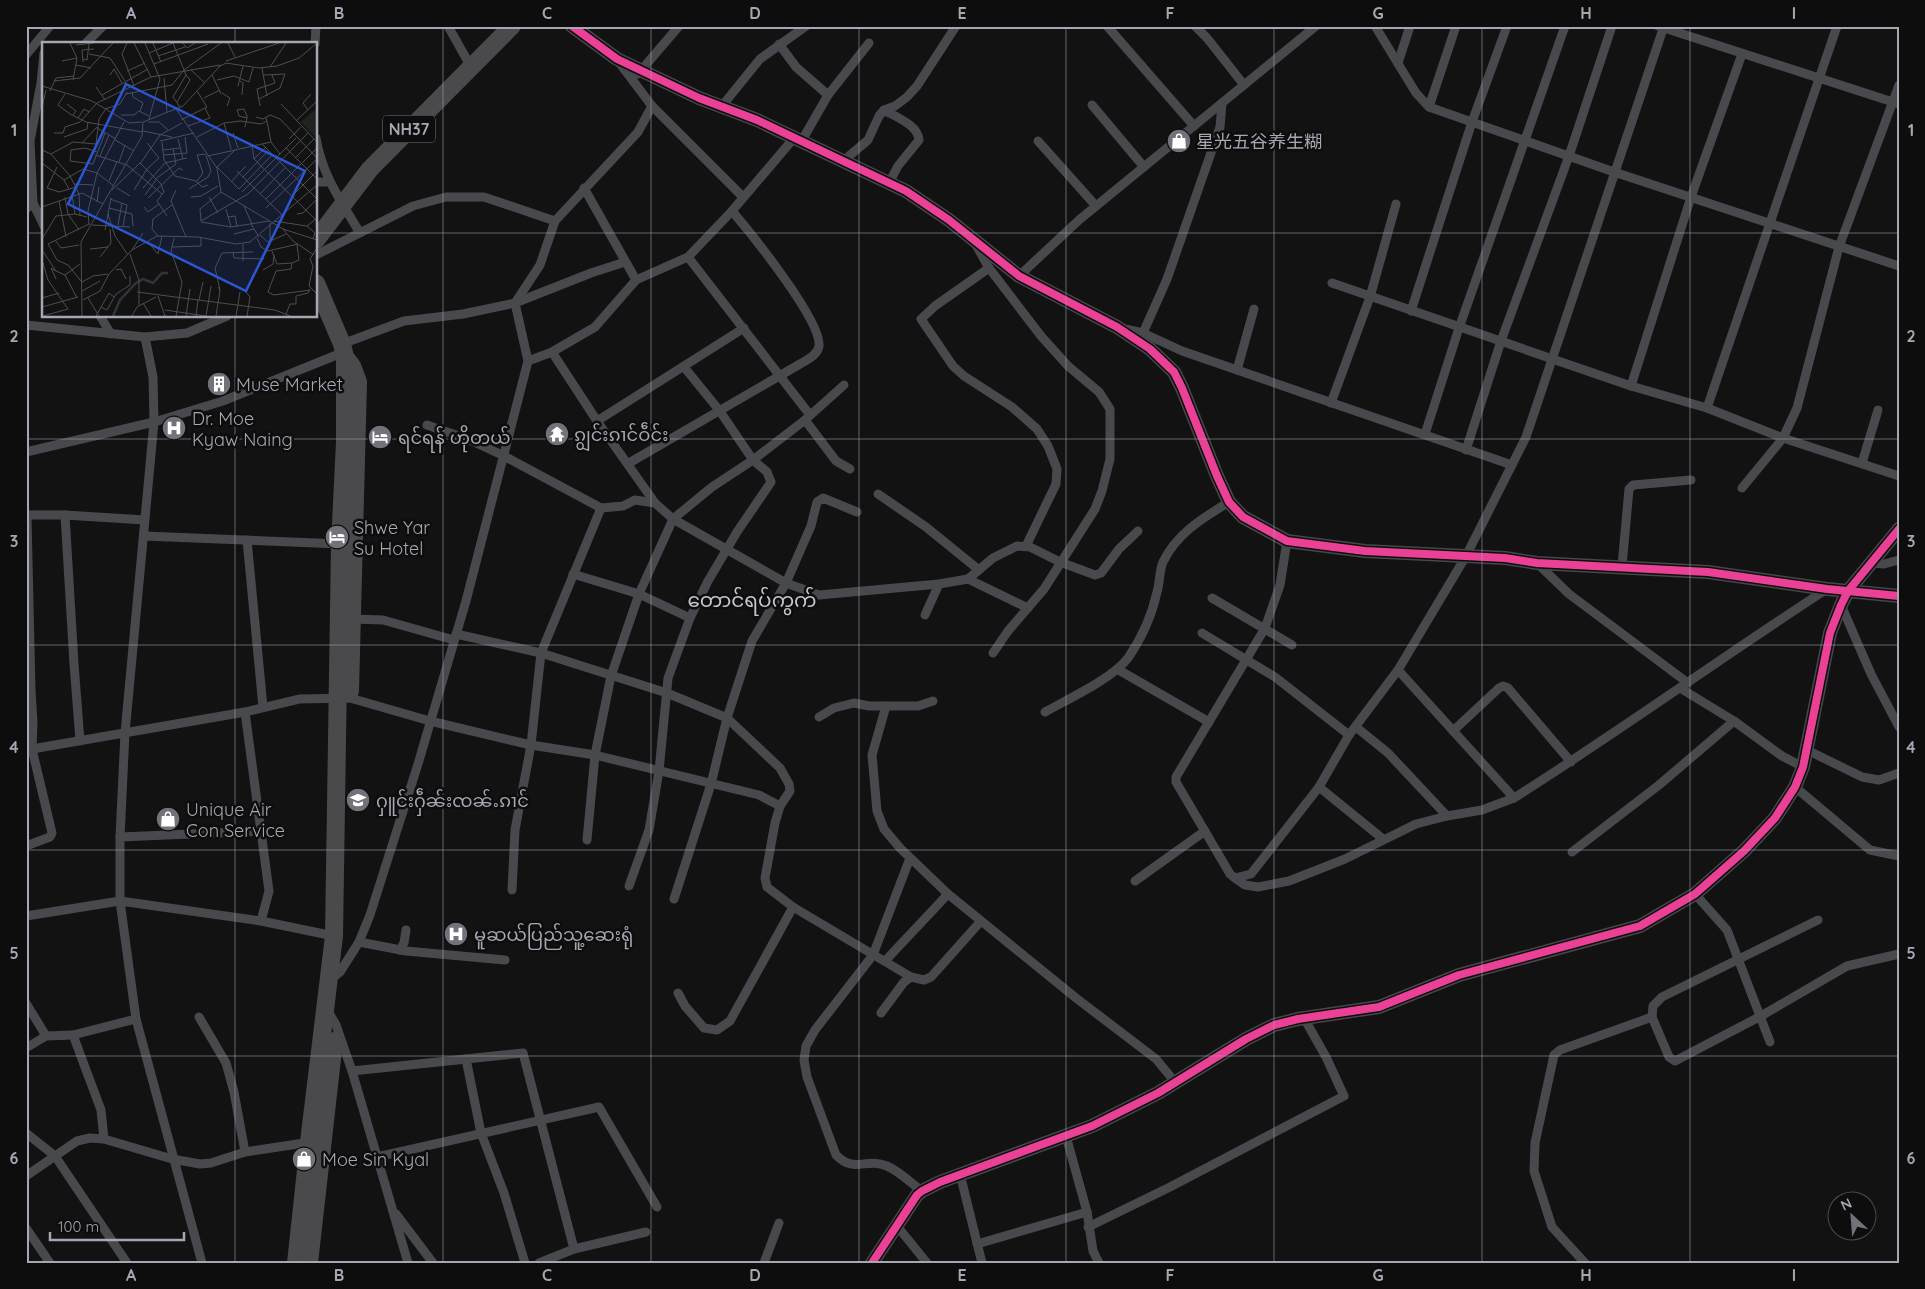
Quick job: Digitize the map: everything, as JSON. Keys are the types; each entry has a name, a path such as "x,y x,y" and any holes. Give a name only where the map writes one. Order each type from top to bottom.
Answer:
{"highway":[{"name":"NH37","path":"318,237 370,169 512,26"},
{"path":"296,1263 336,1026 334,936 344,697 347,544 344,351 318,288"},
{"path":"309,1263 327,1008 346,938 344,697 352,618 347,544"}],"street":[{"path":"87,42 103,26"},
{"path":"315,42 316,26"},
{"path":"448,26 471,67"},
{"path":"572,26 637,75 757,120 906,191 972,237 1020,276 1117,327 1150,349 1174,372 1216,476 1229,502 1243,517 1287,541 1365,551 1505,558 1537,563 1708,572 1848,592 1899,596"},
{"path":"637,75 679,26"},
{"path":"722,106 760,59 806,26"},
{"path":"842,162 868,140 879,116 884,110 907,97 917,86 956,26"},
{"path":"1107,26 1194,126"},
{"path":"1195,26 1207,38 1244,85"},
{"path":"1020,276 1096,206 1316,26"},
{"path":"1376,26 1416,93 1429,106 1614,172 1899,266"},
{"path":"1398,63 1410,26"},
{"path":"1429,106 1456,26"},
{"path":"1411,311 1472,122 1507,26"},
{"path":"1425,434 1458,328 1565,26"},
{"path":"1466,450 1501,341 1568,156 1612,26"},
{"path":"1708,408 1837,26"},
{"path":"1235,878 1242,878 1251,874 1319,787 1349,735 1386,683 1398,670 1466,556 1512,465 1526,437 1662,27 1896,103"},
{"path":"45,42 48,29"},
{"path":"26,55 48,29"},
{"path":"528,361 552,352 595,327 636,280 688,257 798,140 828,95 869,43"},
{"path":"779,44 796,67 828,95"},
{"path":"1631,386 1691,197 1742,54"},
{"path":"637,75 652,106 743,197"},
{"path":"42,82 28,140 30,206 42,223"},
{"path":"1742,488 1783,438 1797,408 1839,246 1896,103 1899,85"},
{"path":"1144,333 1167,279 1220,127 1222,104"},
{"path":"1092,105 1144,167"},
{"path":"335,976 359,942 373,905 418,764 455,637 528,361 515,303 540,265 555,221 638,132 652,106"},
{"path":"884,110 914,129 919,140 898,166 890,183"},
{"path":"1038,142 1096,206"},
{"path":"318,151 329,182 360,233"},
{"path":"318,182 329,182"},
{"path":"584,188 636,280"},
{"path":"318,254 413,206 446,196 484,197 555,221"},
{"path":"1331,403 1370,297 1396,204"},
{"path":"629,464 780,376 815,354 819,348 819,341 801,304 754,237 732,211"},
{"path":"972,237 989,268 1041,336 1068,366 1099,392 1110,409 1110,459 1102,491 1095,509 1044,589 1008,631 993,653"},
{"path":"688,257 780,376 836,461 850,468"},
{"path":"26,452 154,422 223,401 344,351 404,321 463,314 515,303 591,273 625,262"},
{"path":"989,268 935,306 921,319 953,366 964,376 1012,407 1037,429 1048,446 1057,469 1056,484 1026,546"},
{"path":"1332,283 1458,328 1631,386 1708,408 1783,438 1899,476"},
{"path":"1237,370 1254,309"},
{"path":"101,318 111,334"},
{"path":"26,325 145,337 187,333 222,318"},
{"path":"1117,327 1144,333 1182,351 1512,465"},
{"path":"597,420 744,328"},
{"path":"145,337 153,377 154,422 125,733 120,837 120,901 136,1019 172,1159 202,1263"},
{"path":"552,352 655,503 673,519 786,583 819,595 938,584 968,579 1008,549 1026,546 1091,574 1101,573 1119,549 1138,532"},
{"path":"630,886 649,830 659,772 668,678 690,618 708,581 737,532 771,482 766,472 753,460 719,410 684,367"},
{"path":"587,840 595,755 611,676 640,594 673,519 712,487 753,460 808,418 844,385"},
{"path":"1862,463 1878,410"},
{"path":"427,424 502,455 601,508 623,506 635,500 655,503"},
{"path":"1622,566 1629,489 1633,485 1691,480"},
{"path":"878,494 926,527 979,570"},
{"path":"674,899 711,784 727,718 752,641 786,583 810,526 817,502 823,498 857,512"},
{"path":"1045,712 1117,669 1128,658 1152,613 1162,564 1177,540 1196,521 1229,502"},
{"path":"512,890 515,830 530,745 541,653 601,508"},
{"path":"26,846 50,837 52,833 32,749 29,688 27,515 65,515 145,520"},
{"path":"65,515 80,741"},
{"path":"872,1263 922,1191 960,1174 1092,1126 1136,1104 1246,1039 1274,1025 1304,1018 1380,1007 1459,975 1640,926 1695,894 1744,851 1775,818 1795,786 1803,767 1807,750 1830,633 1841,605 1848,592 1899,529"},
{"path":"144,536 347,544"},
{"path":"247,540 263,707"},
{"path":"1287,541 1280,585 1265,628 1176,777 1176,782 1230,874 1245,885 1258,887 1289,881 1345,859 1416,824 1482,810 1514,798 1571,762 1739,646 1827,589"},
{"path":"1872,563 1884,564 1899,560"},
{"path":"1537,563 1576,600 1688,683"},
{"path":"573,574 640,594 690,618"},
{"path":"968,579 1028,608"},
{"path":"925,615 938,584"},
{"path":"1212,598 1292,645"},
{"path":"1841,605 1871,674 1899,727"},
{"path":"352,618 383,620 455,637 541,653 666,693 727,718 780,768 787,780 790,791 780,806 765,878 767,887 793,907 911,977 924,980 931,977 981,921"},
{"path":"1202,633 1275,677 1349,735"},
{"path":"1117,669 1209,722"},
{"path":"1398,670 1514,798"},
{"path":"1453,731 1503,686 1508,688 1571,762"},
{"path":"1680,688 1734,721 1782,756 1803,767"},
{"path":"32,749 245,712 298,699 344,697 430,721 530,745 595,755 759,795 780,806"},
{"path":"818,717 834,708 854,703 918,706 933,701"},
{"path":"886,706 872,755 877,811 884,829 910,858 948,894 1076,998 1156,1059 1175,1082"},
{"path":"245,712 269,891 261,921"},
{"path":"1572,852 1659,785 1734,721"},
{"path":"1356,726 1388,753 1447,816"},
{"path":"1807,750 1862,778 1879,780 1899,773"},
{"path":"1795,786 1870,850 1899,856"},
{"path":"1319,787 1383,839"},
{"path":"120,837 260,831"},
{"path":"1135,881 1206,831"},
{"path":"910,858 873,955 815,1030 806,1046 804,1060 807,1078 836,1154 843,1162 858,1166 866,1163 887,1166 922,1191"},
{"path":"885,961 948,894"},
{"path":"1695,894 1728,930 1770,1042"},
{"path":"26,916 120,901 261,921 334,936"},
{"path":"678,993 685,1006 704,1028 717,1030 730,1021 793,907"},
{"path":"1818,920 1662,996 1653,1006 1652,1017 1669,1057 1675,1061 1761,1016 1847,966 1899,954"},
{"path":"400,950 404,942 406,930"},
{"path":"359,942 400,950 505,960"},
{"path":"881,1013 904,982 911,977"},
{"path":"26,1003 46,1036"},
{"path":"327,1008 336,1026 352,1071 408,1263"},
{"path":"199,1017 226,1063 234,1092 244,1152"},
{"path":"1585,1263 1552,1227 1534,1171 1535,1143 1552,1062 1554,1055 1560,1050 1652,1017"},
{"path":"1088,1227 1170,1187 1344,1096 1326,1057 1304,1018"},
{"path":"26,1048 46,1036 73,1035 136,1019"},
{"path":"73,1035 101,1110 104,1139"},
{"path":"352,1071 523,1053 574,1249"},
{"path":"466,1059 481,1133 504,1193 525,1263"},
{"path":"377,1157 599,1107 657,1207"},
{"path":"26,1133 55,1156 127,1263"},
{"path":"1066,1136 1087,1212 1093,1251 1099,1263"},
{"path":"26,1176 77,1141 90,1138 104,1139 172,1159 200,1164 210,1163 244,1152 316,1143"},
{"path":"960,1174 982,1263"},
{"path":"391,1207 433,1263"},
{"path":"977,1244 1087,1212"},
{"path":"764,1263 779,1222"},
{"path":"896,1226 927,1263"},
{"path":"26,1228 50,1263"},
{"path":"539,1263 574,1249 646,1232"}],"cycle path":[{"path":"572,26 617,59 699,98 757,120 906,191 949,220 1019,276 1117,327 1150,349 1174,372 1229,502 1243,517 1287,541 1365,551 1505,558 1537,563 1708,572 1827,589 1899,596"},
{"path":"872,1263 917,1195 922,1191 940,1182 1092,1126 1158,1093 1246,1039 1274,1025 1298,1019 1379,1007 1459,975 1640,926 1695,894 1744,851 1775,818 1795,787 1803,767 1830,633 1841,605 1848,591 1899,529"}],"place":[{"name":"星光五谷养生糊","path":"1179,141"},
{"name":"Muse Market","path":"219,384"},
{"name":"Dr. Moe Kyaw Naing","path":"174,428"},
{"name":"ၵျွင်းၵၢင်ဝဵင်း","path":"557,434"},
{"name":"ရင်ရန် ဟိုတယ်","path":"380,437"},
{"name":"Shwe Yar Su Hotel","path":"337,537"},
{"name":"ႁူင်းႁဵၼ်းၸၼ်ႉၵၢင်","path":"358,800"},
{"name":"Unique Air Con Service","path":"168,819"},
{"name":"မူဆယ်ပြည်သူ့ဆေးရုံ","path":"456,934"},
{"name":"Moe Sin Kyal","path":"304,1159"}],"district":[{"name":"တောင်ရပ်ကွက်","path":"752,599"}]}
